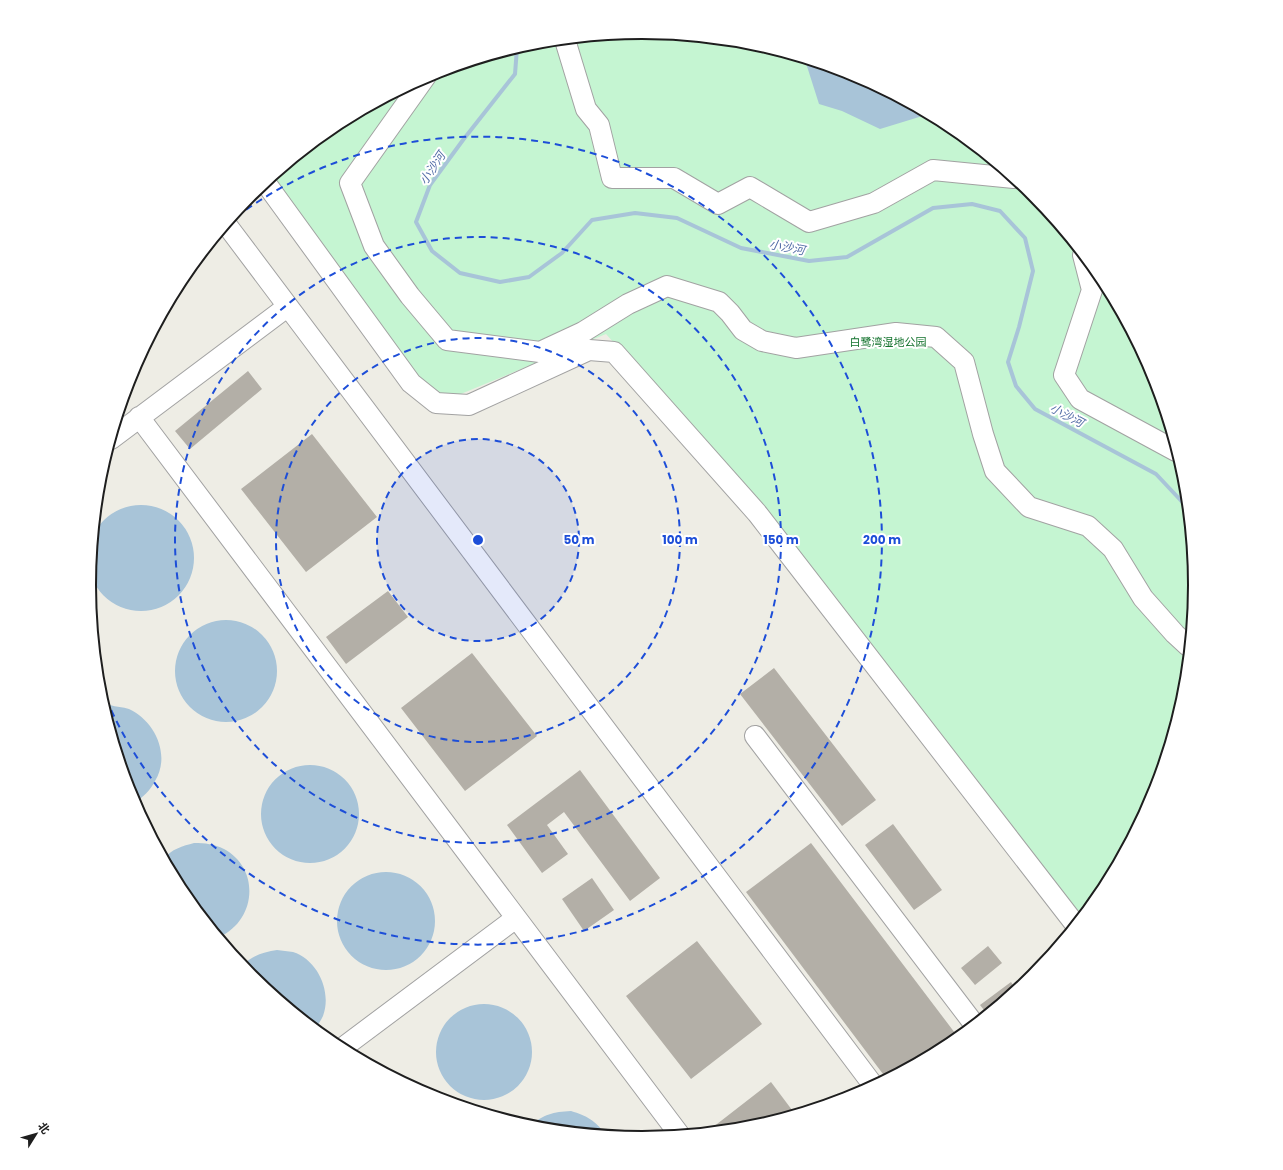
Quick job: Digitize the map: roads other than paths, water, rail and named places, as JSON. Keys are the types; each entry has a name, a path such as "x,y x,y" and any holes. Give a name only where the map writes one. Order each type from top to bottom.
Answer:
{"street":[{"path":"566,45 586,109 599,125 612,178 674,178 718,204 750,187 809,222 874,203 933,170 1005,177"},
{"path":"418,87 350,183 374,246 410,296 447,340 540,352 583,332 628,304 667,286 719,302 743,330 762,341 796,348 896,333 936,337 964,362 983,434 995,471 1029,507 1088,526 1113,549 1143,598 1184,642"},
{"path":"268,187 411,383 436,403 469,405 589,350 614,352 757,513 1072,920"},
{"path":"229,228 870,1081"},
{"path":"1087,270 1092,290 1064,375 1080,399 1170,448"},
{"path":"117,435 287,307"},
{"path":"139,417 676,1130"},
{"path":"755,736 971,1020"},
{"path":"347,1045 516,918"}],"water":[{"path":"807,65 883,95 921,116 880,129 842,111 819,104"},
{"path":"141,505 151,506 171,514 179,520 185,528 193,548 193,568 185,588 179,596 161,607 141,611 121,607 103,596 96,586 99,525 111,514 121,509"},
{"path":"226,620 246,624 254,628 262,635 269,643 273,651 277,671 273,691 269,699 262,707 254,714 246,718 226,722 206,718 198,714 190,707 183,699 179,691 175,671 179,651 183,643 190,635 198,628 206,624"},
{"path":"109,705 129,709 138,714 153,730 158,740 161,750 160,771 151,788 139,799 124,761"},
{"path":"310,765 320,766 337,773 351,787 358,804 358,824 351,841 337,855 320,862 310,863 300,862 283,855 269,841 262,824 261,814 262,804 269,787 283,773 300,766"},
{"path":"194,843 217,846 224,849 236,858 244,869 248,881 249,894 247,907 241,919 223,935 208,917 168,855 174,850"},
{"path":"386,872 405,876 420,887 431,902 435,921 431,940 420,955 405,966 386,970 367,966 352,955 341,940 337,921 341,902 352,887 367,876"},
{"path":"277,950 293,952 302,956 316,969 321,978 326,997 323,1016 318,1024 281,996 246,962 267,952"},
{"path":"475,1004 493,1004 503,1007 511,1012 524,1025 529,1033 532,1043 532,1061 529,1071 518,1086 511,1092 503,1097 493,1100 475,1100 465,1097 457,1092 444,1079 439,1071 436,1061 436,1043 439,1033 444,1025 457,1012 465,1007"},
{"path":"571,1111 582,1115 590,1119 602,1130 537,1121 549,1114"}],"waterway":[{"name":"小沙河","path":"517,54 515,74 430,185 416,222 432,251 460,273 500,282 529,277 562,253 592,220 635,213 677,218 741,248 809,261 847,257 933,208 972,204 1000,211 1025,238 1033,271 1019,327 1008,362 1016,386 1035,409 1156,474 1181,500"}],"park label":[{"name":"白鹭湾湿地公园","path":"888,342"}]}
